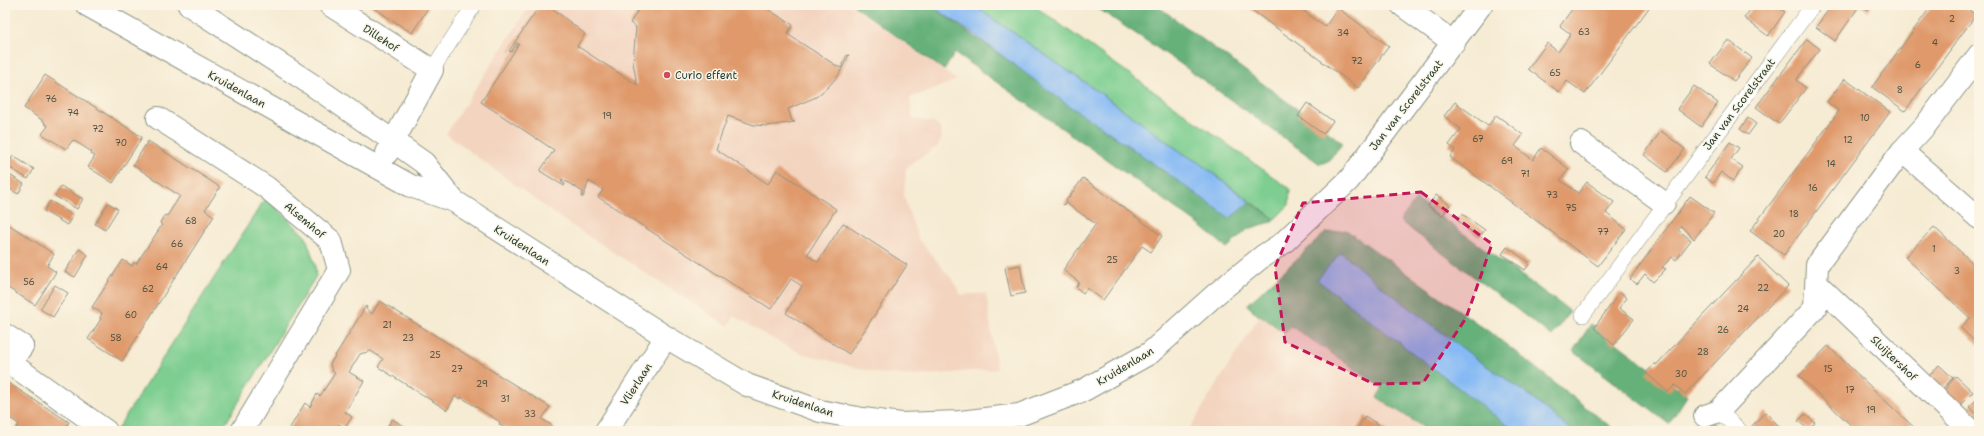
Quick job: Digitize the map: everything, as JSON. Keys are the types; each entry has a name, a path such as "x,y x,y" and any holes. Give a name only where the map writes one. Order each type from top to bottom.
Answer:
{"street":[{"name":"Kruidenlaan","path":"87,5 379,169 411,186 454,201 666,336 747,385 820,411 863,420 901,424 960,422 1019,415 1084,390 1150,353 1262,256 1283,243 1327,202"},
{"name":"Kruidenlaan","path":"189,5 311,84 424,163 454,201"},
{"name":"Dillehof","path":"330,5 432,70"},
{"path":"1402,5 1454,43"},
{"name":"Jan van Scorelstraat","path":"1327,202 1349,180 1454,43 1481,5"},
{"path":"1712,414 1815,308 1817,266 1902,151 1925,126 1979,55"},
{"path":"379,169 432,70"},
{"name":"Alsemhof","path":"158,118 272,192 331,242 339,270 242,431"},
{"path":"1580,143 1664,203"},
{"path":"1902,151 1979,218"},
{"name":"Sluijtershof","path":"1817,284 1971,431"},
{"name":"Vlierlaan","path":"606,431 666,336"},
{"path":"14,340 10,363 106,431"}],"lane":[{"path":"432,70 474,5"},
{"name":"Jan van Scorelstraat","path":"1582,315 1813,5"},
{"path":"1712,414 1740,431"}],"highlighted area":[{"path":"1421,192 1492,244 1466,318 1423,383 1374,384 1285,342 1275,267 1303,203"}],"shaded area":[{"path":"530,5 850,5 957,80 910,98 912,119 933,122 941,129 942,138 937,147 914,161 906,169 904,195 919,240 951,278 961,295 986,293 997,369 915,376 878,373 800,353 769,337 734,316 728,326 560,218 446,134"},
{"path":"1260,315 1285,333 1291,325 1383,388 1378,397 1429,431 1188,431"}],"green space":[{"path":"853,5 930,5 1160,169 1182,183 1239,211 1250,202 1275,219 1271,222 1248,229 1227,248 1198,224 955,53 944,70"},
{"path":"973,5 1033,5 1290,189 1289,205 1275,219 1199,163 1181,152 1103,95"},
{"path":"1093,5 1156,5 1343,143 1328,161 1320,164 1178,62"},
{"path":"266,197 306,237 315,264 316,276 221,431 116,431"},
{"path":"1416,199 1570,311 1552,336 1400,221"},
{"path":"1346,230 1495,336 1616,431 1572,431 1518,387 1482,363 1377,283 1341,252 1317,280 1515,431 1429,431 1377,397 1383,388 1291,326 1285,333 1260,315 1259,316 1247,305 1325,233"},
{"path":"1591,324 1687,396 1669,424 1573,351"},
{"path":"1710,420 1722,431 1694,431"}],"water":[{"path":"930,5 973,5 1103,95 1181,152 1199,163 1250,202 1230,218 1099,125 1069,106 972,33"},
{"path":"1341,252 1377,283 1482,363 1518,387 1572,431 1515,431 1317,280"}],"building":[{"path":"369,5 430,5 412,33"},
{"path":"540,5 548,5 585,34 577,46 637,85 633,62 636,27 630,23 641,5 761,5 793,25 787,34 840,68 847,55 849,55 838,76 828,87 816,97 788,109 792,121 795,122 767,126 754,125 728,116 716,149 768,184 777,170 836,209 807,255 818,262 843,223 907,265 849,354 786,313 802,286 791,279 771,309 598,197 603,190 589,181 583,197 581,197 583,192 562,179 561,182 565,184 564,186 540,171 554,150 481,102 519,44 517,43 511,52 509,51"},
{"path":"1245,5 1302,5 1300,8 1325,27 1338,8 1389,46 1358,88"},
{"path":"1575,5 1589,5 1591,7 1592,5 1651,5 1585,94 1567,81 1559,92 1528,69 1547,43 1558,52 1571,34 1560,26"},
{"path":"1754,5 1775,5 1785,12 1768,36 1744,18"},
{"path":"1832,5 1860,5 1835,41 1816,27"},
{"path":"1860,5 1872,5 1868,11"},
{"path":"1932,5 1962,5 1976,15 1905,111 1872,87"},
{"path":"1807,39 1820,49 1796,80 1806,88 1779,124 1756,107"},
{"path":"1728,40 1752,58 1734,81 1710,64"},
{"path":"45,75 142,137 113,183 88,167 95,156 91,154 92,152 73,140 66,149 42,134 48,126 44,123 45,122 24,108"},
{"path":"1845,79 1890,112 1784,255 1750,231 1839,111 1827,102"},
{"path":"1694,86 1718,103 1701,127 1677,109"},
{"path":"1455,102 1488,126 1496,115 1510,125 1523,135 1515,146 1533,160 1541,148 1569,169 1560,180 1578,193 1587,182 1614,202 1606,213 1626,229 1598,266 1450,157 1455,150 1449,145 1461,129 1444,116"},
{"path":"1307,103 1333,121 1323,134 1298,116"},
{"path":"1748,118 1756,124 1748,135 1740,129"},
{"path":"1661,131 1685,149 1667,172 1644,155"},
{"path":"148,141 220,187 205,210 214,216 122,361 88,339 101,319 102,313 92,307 123,260 132,266 134,262 136,264 162,225 160,223 162,219 165,215 167,216 180,196 133,165"},
{"path":"1730,142 1739,148 1731,159 1743,167 1733,181 1721,172 1713,183 1705,177"},
{"path":"13,156 34,169 28,179 7,166"},
{"path":"5,172 24,184 18,194 5,186"},
{"path":"1083,178 1162,236 1151,252 1142,246 1103,300 1087,288 1083,293 1076,287 1079,282 1063,270 1096,224 1066,203 1063,205"},
{"path":"61,186 83,199 77,209 55,196"},
{"path":"1436,195 1450,205 1442,216 1428,206"},
{"path":"1690,196 1714,213 1694,239 1681,226 1678,230 1691,240 1676,260 1672,257 1662,267 1666,269 1653,282 1645,274 1637,284 1630,279"},
{"path":"50,201 73,215 67,225 44,211"},
{"path":"108,203 118,209 105,230 95,224"},
{"path":"1462,214 1485,230 1479,237 1457,220"},
{"path":"5,222 54,254 47,266 56,272 35,305 5,286"},
{"path":"1934,227 1979,269 1979,346 1961,328 1970,318 1905,257"},
{"path":"1507,247 1530,263 1525,270 1502,254"},
{"path":"79,249 88,255 75,277 65,272"},
{"path":"1758,257 1788,286 1685,394 1675,385 1668,392 1646,373 1655,363 1656,365"},
{"path":"1020,265 1025,293 1011,296 1005,268"},
{"path":"55,285 68,293 53,317 40,309"},
{"path":"1620,292 1627,298 1619,308 1634,319 1614,345 1594,328"},
{"path":"380,301 550,407 542,419 554,427 551,431 513,431 507,428 506,429 499,424 500,422 461,397 460,399 455,396 447,410 378,367 383,359 371,351 360,354 349,372 364,381 345,412 352,417 345,428 339,424 335,431 288,431 305,403 310,407 317,394 320,396 335,373 332,371 330,364 366,306 366,309 372,314"},
{"path":"1828,346 1918,431 1857,431 1799,376"},
{"path":"1939,365 1953,378 1943,388 1929,376"},
{"path":"1956,376 1973,392 1960,405 1944,390"},
{"path":"5,381 69,422 64,431 14,431 19,424 5,415"},
{"path":"1979,397 1979,416 1969,407"},
{"path":"1765,412 1784,431 1754,431 1750,428"},
{"path":"1805,414 1815,423 1809,430 1798,421"},
{"path":"1365,416 1388,431 1356,431"},
{"path":"392,419 404,426 411,431 385,431"}],"place":[{"name":"Curio effent","path":"667,75"}]}
